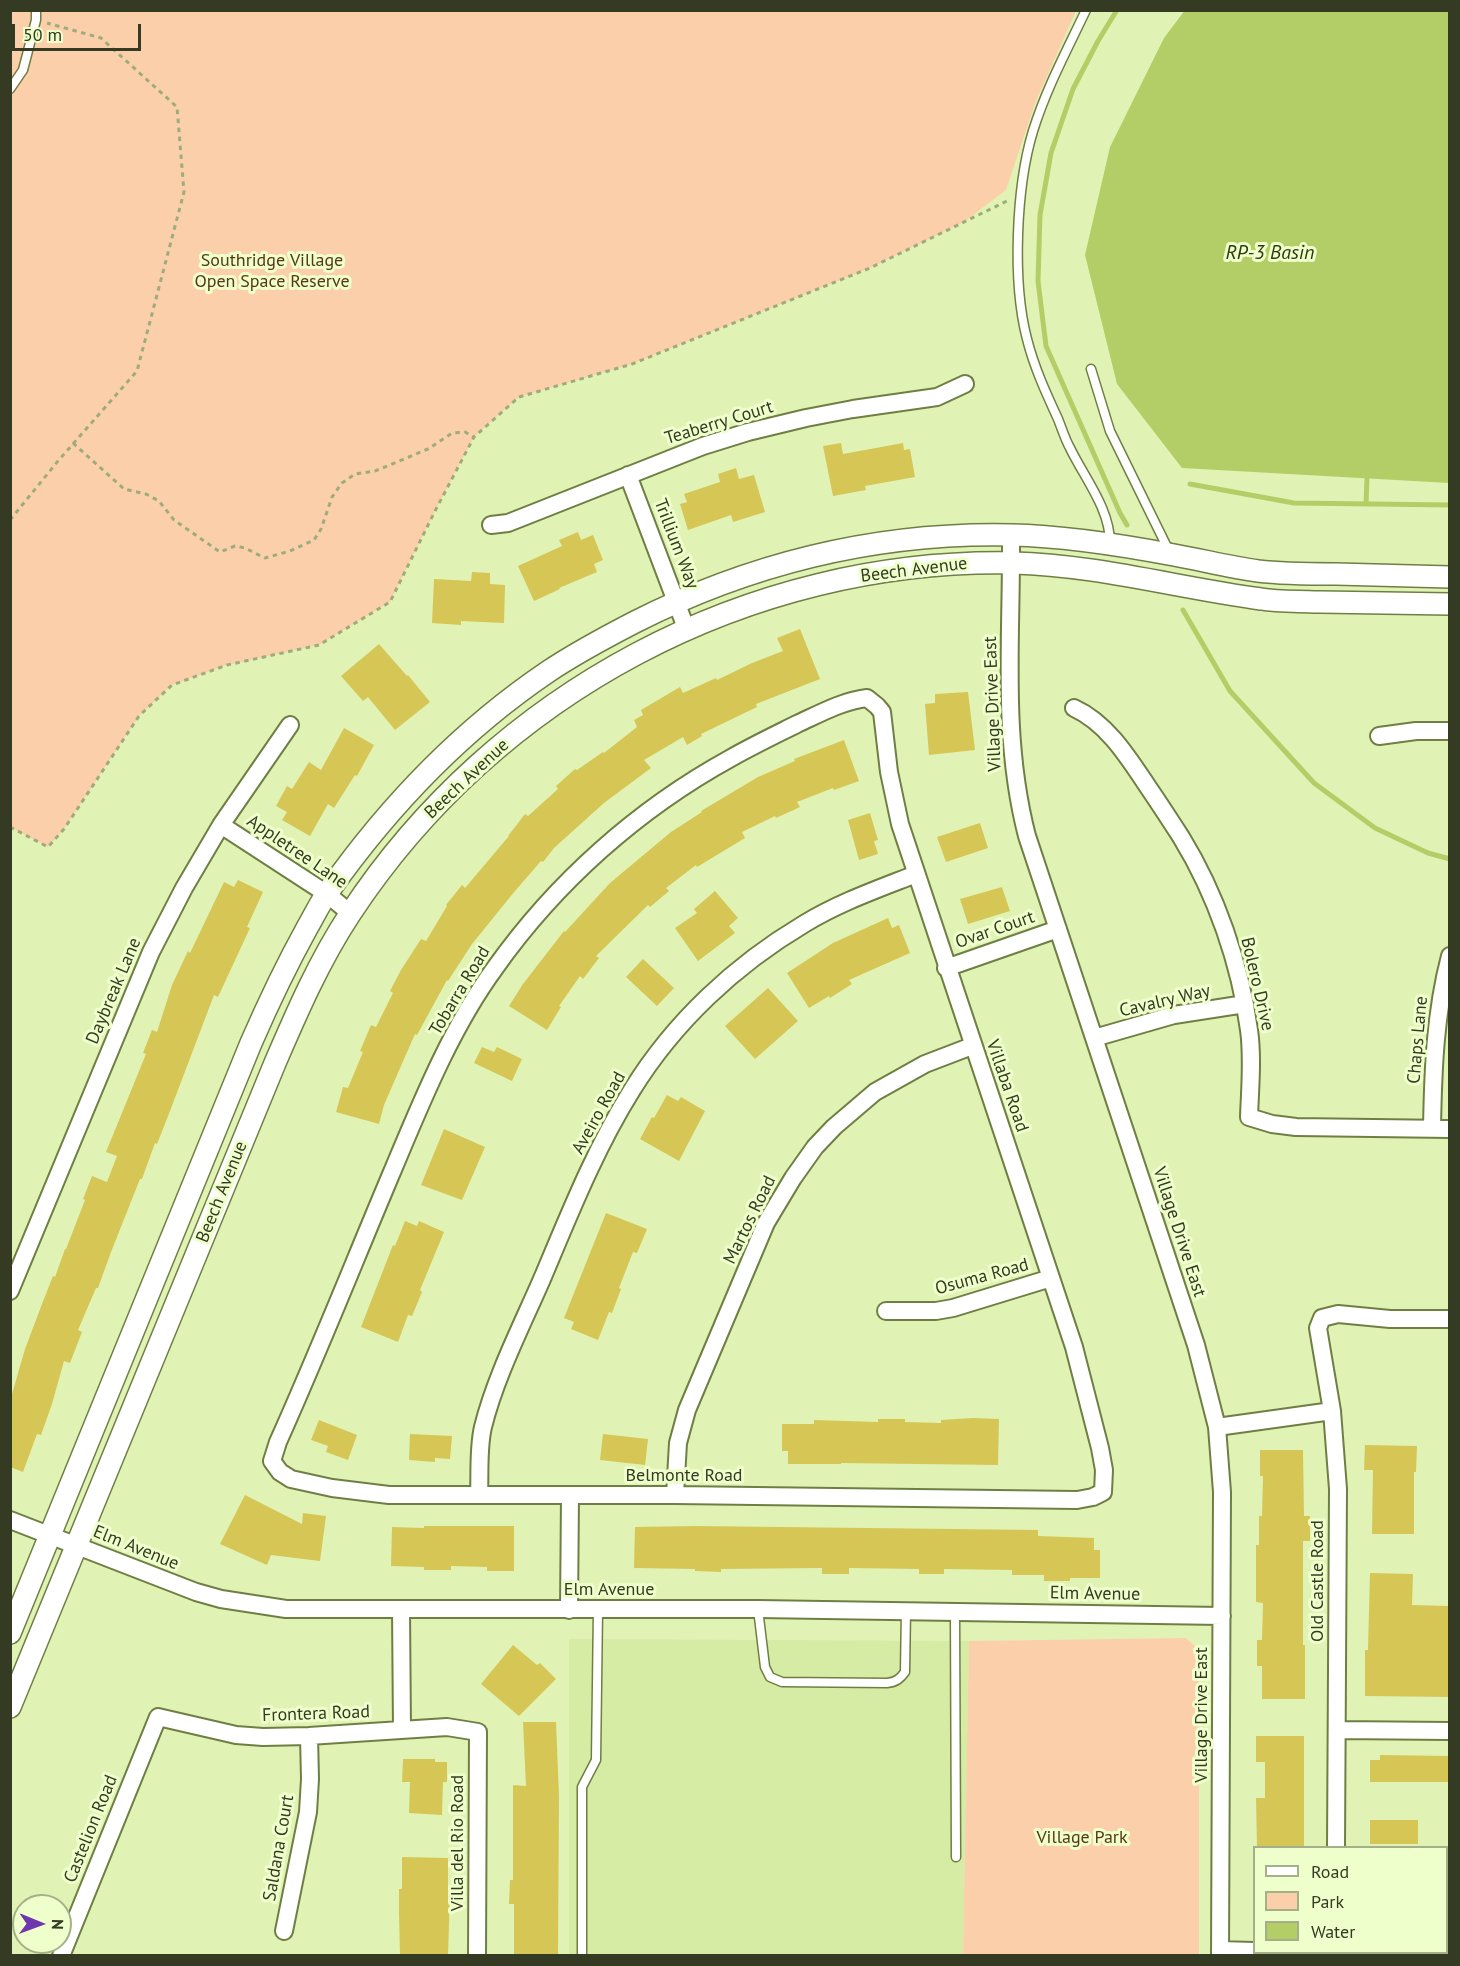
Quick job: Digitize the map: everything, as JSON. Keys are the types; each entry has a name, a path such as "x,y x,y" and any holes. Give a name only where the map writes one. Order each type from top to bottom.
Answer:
{"street":[{"name":"Teaberry Court","path":"491,525 508,522 702,446 748,432 853,409 937,397 965,384"},
{"name":"Trillium Way","path":"628,475 686,628"},
{"name":"Beech Avenue","path":"10,1633 250,1043 284,970 327,894 422,778 482,723 548,671 609,635 677,601 732,580 790,561 850,547 921,537 1011,535 1055,537 1170,554 1257,571 1449,577"},
{"name":"Village Drive East","path":"1011,535 1009,694 1014,772 1027,836 1196,1345 1217,1426 1222,1492 1220,1953"},
{"name":"Beech Avenue","path":"10,1707 309,986 350,913 388,861 428,813 491,753 567,693 662,639 723,613 828,581 922,566 1011,563 1080,568 1264,600 1449,604"},
{"name":"Villaba Road","path":"867,698 877,706 884,719 885,744 900,824 946,968 1074,1347 1104,1470 1103,1492"},
{"name":"Tobarra Road","path":"272,1461 422,1101 478,993 511,947 542,908 576,874 631,824 661,801 747,748 843,704 867,698"},
{"name":"Bolero Drive","path":"1074,708 1100,723 1143,780 1181,838 1213,901 1224,928 1245,1005 1251,1058 1249,1117 1266,1123 1296,1127 1441,1129"},
{"name":"Daybreak Lane","path":"10,1291 16,1264 151,952 184,888 221,825 290,725"},
{"path":"1379,736 1416,731 1449,731"},
{"name":"Appletree Lane","path":"221,825 327,894 350,913"},
{"name":"Aveiro Road","path":"479,1495 483,1427 501,1377 591,1164 632,1088 692,1012 754,957 805,923 832,909 916,874"},
{"name":"Ovar Court","path":"946,968 1058,929"},
{"name":"Chaps Lane","path":"1441,1129 1435,1039 1449,956"},
{"name":"Cavalry Way","path":"1094,1038 1174,1016 1245,1005"},
{"name":"Martos Road","path":"675,1496 678,1443 687,1410 766,1223 793,1178 815,1147 834,1127 875,1092 918,1068 972,1046"},
{"name":"Osuma Road","path":"886,1311 936,1311 953,1308 1051,1278"},
{"name":"Old Castle Road","path":"1336,1846 1338,1489 1332,1411 1318,1328 1322,1317 1338,1314 1390,1319 1449,1319"},
{"path":"1217,1426 1332,1411"},
{"name":"Belmonte Road","path":"272,1461 280,1472 291,1479 332,1488 388,1495 1077,1500 1093,1497 1103,1492"},
{"path":"569,1610 570,1496"},
{"name":"Elm Avenue","path":"10,1520 196,1592 221,1599 286,1609 906,1610 1222,1616"},
{"path":"401,1609 402,1730"},
{"name":"Frontera Road","path":"158,1717 236,1735 309,1736 447,1727 478,1731"},
{"name":"Castelion Road","path":"61,1956 158,1717"},
{"path":"1337,1730 1449,1731"},
{"name":"Villa del Rio Road","path":"477,1956 478,1731"},
{"name":"Saldana Court","path":"284,1931 308,1812 309,1736"},
{"path":"1220,1953 1253,1951"}],"lane":[{"path":"1086,10 1052,83 1033,132 1021,194 1018,273 1020,306 1034,364 1070,447 1100,503 1110,528 1110,544"},
{"path":"10,89 23,70 36,15"},
{"path":"1091,369 1110,431 1170,554"},
{"path":"758,1609 765,1667 770,1677 782,1682 875,1683 895,1682 905,1672 906,1610"},
{"path":"582,1956 582,1787 596,1760 598,1610"},
{"path":"956,1612 956,1857"}],"path":[{"path":"10,520 136,371 184,192 177,107 101,38 36,15"},
{"path":"10,827 48,847 64,829 139,716 172,685 227,665 319,645 390,602 474,437 519,397 632,364 870,268 1021,194"},
{"path":"73,443 124,489 146,494 159,501 174,520 219,552 235,546 245,548 265,558 290,551 314,540 321,529 332,497 342,483 355,474 375,471 409,458 452,433 465,432 474,437"}],"shaded area":[{"path":"569,1639 969,1641 963,1955 569,1955"}],"green space":[{"name":"Southridge Village Open Space Reserve","path":"10,11 1076,11 1036,101 1006,190 964,222 870,268 632,364 519,397 474,437 390,602 319,645 227,665 172,685 139,716 64,829 48,847 10,827"},
{"name":"Village Park","path":"1186,1638 1199,1650 1199,1955 963,1955 969,1641"}],"water":[{"name":"RP-3 Basin","path":"1185,10 1449,11 1449,483 1182,468 1117,384 1085,255 1110,147 1164,38"}],"building":[{"path":"841,443 843,454 903,443 904,450 910,449 915,477 865,486 866,490 833,496 823,446"},
{"path":"736,468 739,479 754,475 765,512 733,522 731,515 688,530 680,504 687,502 684,494 720,482 718,474"},
{"path":"578,532 581,540 593,535 603,560 594,564 597,572 534,601 518,566 562,546 559,540"},
{"path":"472,572 490,573 490,584 505,585 504,623 461,621 461,625 432,623 434,579 471,581"},
{"path":"800,629 820,679 756,704 757,707 701,734 702,736 687,745 683,737 644,760 651,768 604,803 554,848 472,944 447,980 417,1035 415,1034 384,1105 379,1124 336,1112 343,1087 348,1088 371,1025 376,1027 393,993 390,991 401,970 421,939 426,941 446,905 462,885 465,888 525,814 528,816 558,789 556,786 575,769 577,770 604,753 637,727 634,720 643,715 641,710 680,687 683,693 783,651 777,638"},
{"path":"379,644 430,702 395,730 368,697 363,701 341,676"},
{"path":"968,692 975,750 929,755 925,704 935,703 935,694"},
{"path":"344,728 374,745 357,776 355,775 334,808 328,804 310,836 282,820 287,812 276,806 287,786 292,789 309,762 321,770"},
{"path":"844,740 859,781 797,802 800,807 742,832 745,838 697,867 696,865 666,888 669,891 650,907 648,905 596,956 599,958 583,979 580,976 559,1006 561,1007 547,1030 509,1006 564,931 610,883 671,832 758,777 795,761 794,759"},
{"path":"870,813 878,840 874,841 878,854 859,860 848,820"},
{"path":"980,823 988,848 946,862 937,837"},
{"path":"238,880 263,892 247,927 250,928 218,997 214,995 157,1144 155,1143 98,1288 96,1288 78,1330 82,1332 70,1363 64,1361 41,1435 37,1434 23,1472 10,1467 10,1401 25,1349 85,1200 83,1199 92,1176 107,1182 117,1156 106,1152 146,1054 143,1053 152,1030 157,1032 172,985 224,882 234,887"},
{"path":"1002,887 1010,911 968,924 960,899"},
{"path":"715,891 738,918 729,926 735,933 698,961 675,928 697,913 694,909"},
{"path":"888,918 892,928 899,925 910,953 849,980 852,984 809,1008 787,973 833,943"},
{"path":"643,959 674,988 657,1006 626,977"},
{"path":"768,988 798,1021 755,1059 725,1026"},
{"path":"482,1047 494,1052 497,1047 522,1059 512,1081 474,1063"},
{"path":"667,1095 678,1101 681,1097 705,1111 679,1161 640,1139"},
{"path":"444,1129 485,1147 462,1200 421,1185"},
{"path":"606,1213 647,1229 637,1253 633,1252 612,1313 609,1312 598,1340 571,1329 574,1322 564,1318"},
{"path":"405,1221 417,1226 419,1221 444,1232 412,1316 408,1315 398,1342 361,1327 393,1245 395,1246"},
{"path":"878,1419 941,1423 941,1420 999,1419 998,1465 788,1464 788,1451 782,1451 782,1424 814,1424 814,1420 878,1422"},
{"path":"319,1420 357,1435 348,1460 326,1452 328,1446 311,1440"},
{"path":"410,1434 452,1436 450,1459 435,1458 435,1462 409,1460"},
{"path":"603,1434 648,1439 645,1465 600,1460"},
{"path":"1365,1445 1417,1446 1416,1472 1414,1472 1414,1534 1372,1534 1373,1470 1364,1470"},
{"path":"1260,1450 1303,1450 1304,1516 1310,1516 1310,1541 1303,1541 1305,1699 1262,1699 1262,1666 1257,1666 1257,1640 1262,1640 1263,1603 1256,1602 1256,1545 1259,1545 1259,1516 1262,1516 1263,1476 1260,1476"},
{"path":"245,1495 302,1524 303,1513 326,1516 320,1561 271,1555 267,1565 220,1544"},
{"path":"424,1526 514,1526 514,1571 487,1571 487,1567 451,1566 451,1570 424,1570 424,1567 391,1566 392,1527 424,1528"},
{"path":"635,1527 1038,1530 1038,1536 1094,1538 1094,1550 1100,1550 1100,1578 1044,1581 1044,1575 1012,1575 1012,1570 944,1569 944,1574 919,1574 919,1569 849,1568 849,1574 822,1574 822,1568 721,1569 721,1572 695,1571 695,1569 634,1568"},
{"path":"1370,1573 1413,1574 1412,1605 1449,1606 1449,1697 1365,1696 1365,1650 1368,1650"},
{"path":"513,1645 537,1665 540,1663 556,1679 519,1716 481,1684"},
{"path":"523,1722 556,1722 559,1796 558,1956 514,1956 514,1904 509,1904 510,1880 513,1880 513,1785 526,1786"},
{"path":"1256,1736 1304,1736 1304,1846 1257,1846 1256,1798 1265,1798 1265,1762 1256,1762"},
{"path":"1380,1755 1449,1756 1449,1782 1370,1782 1370,1760 1380,1760"},
{"path":"403,1759 435,1759 435,1762 447,1762 447,1782 443,1782 442,1815 409,1813 410,1782 402,1782"},
{"path":"1370,1820 1418,1820 1418,1844 1370,1844"},
{"path":"402,1857 448,1858 448,1891 450,1891 448,1956 400,1956 399,1889 402,1889"}],"waterway":[{"path":"1117,10 1073,89 1051,153 1040,215 1038,281 1046,346 1127,525"},
{"path":"1366,504 1367,478"},
{"path":"1190,484 1294,503 1450,505"},
{"path":"1183,610 1230,691 1314,783 1375,828 1428,853 1450,859"}]}
